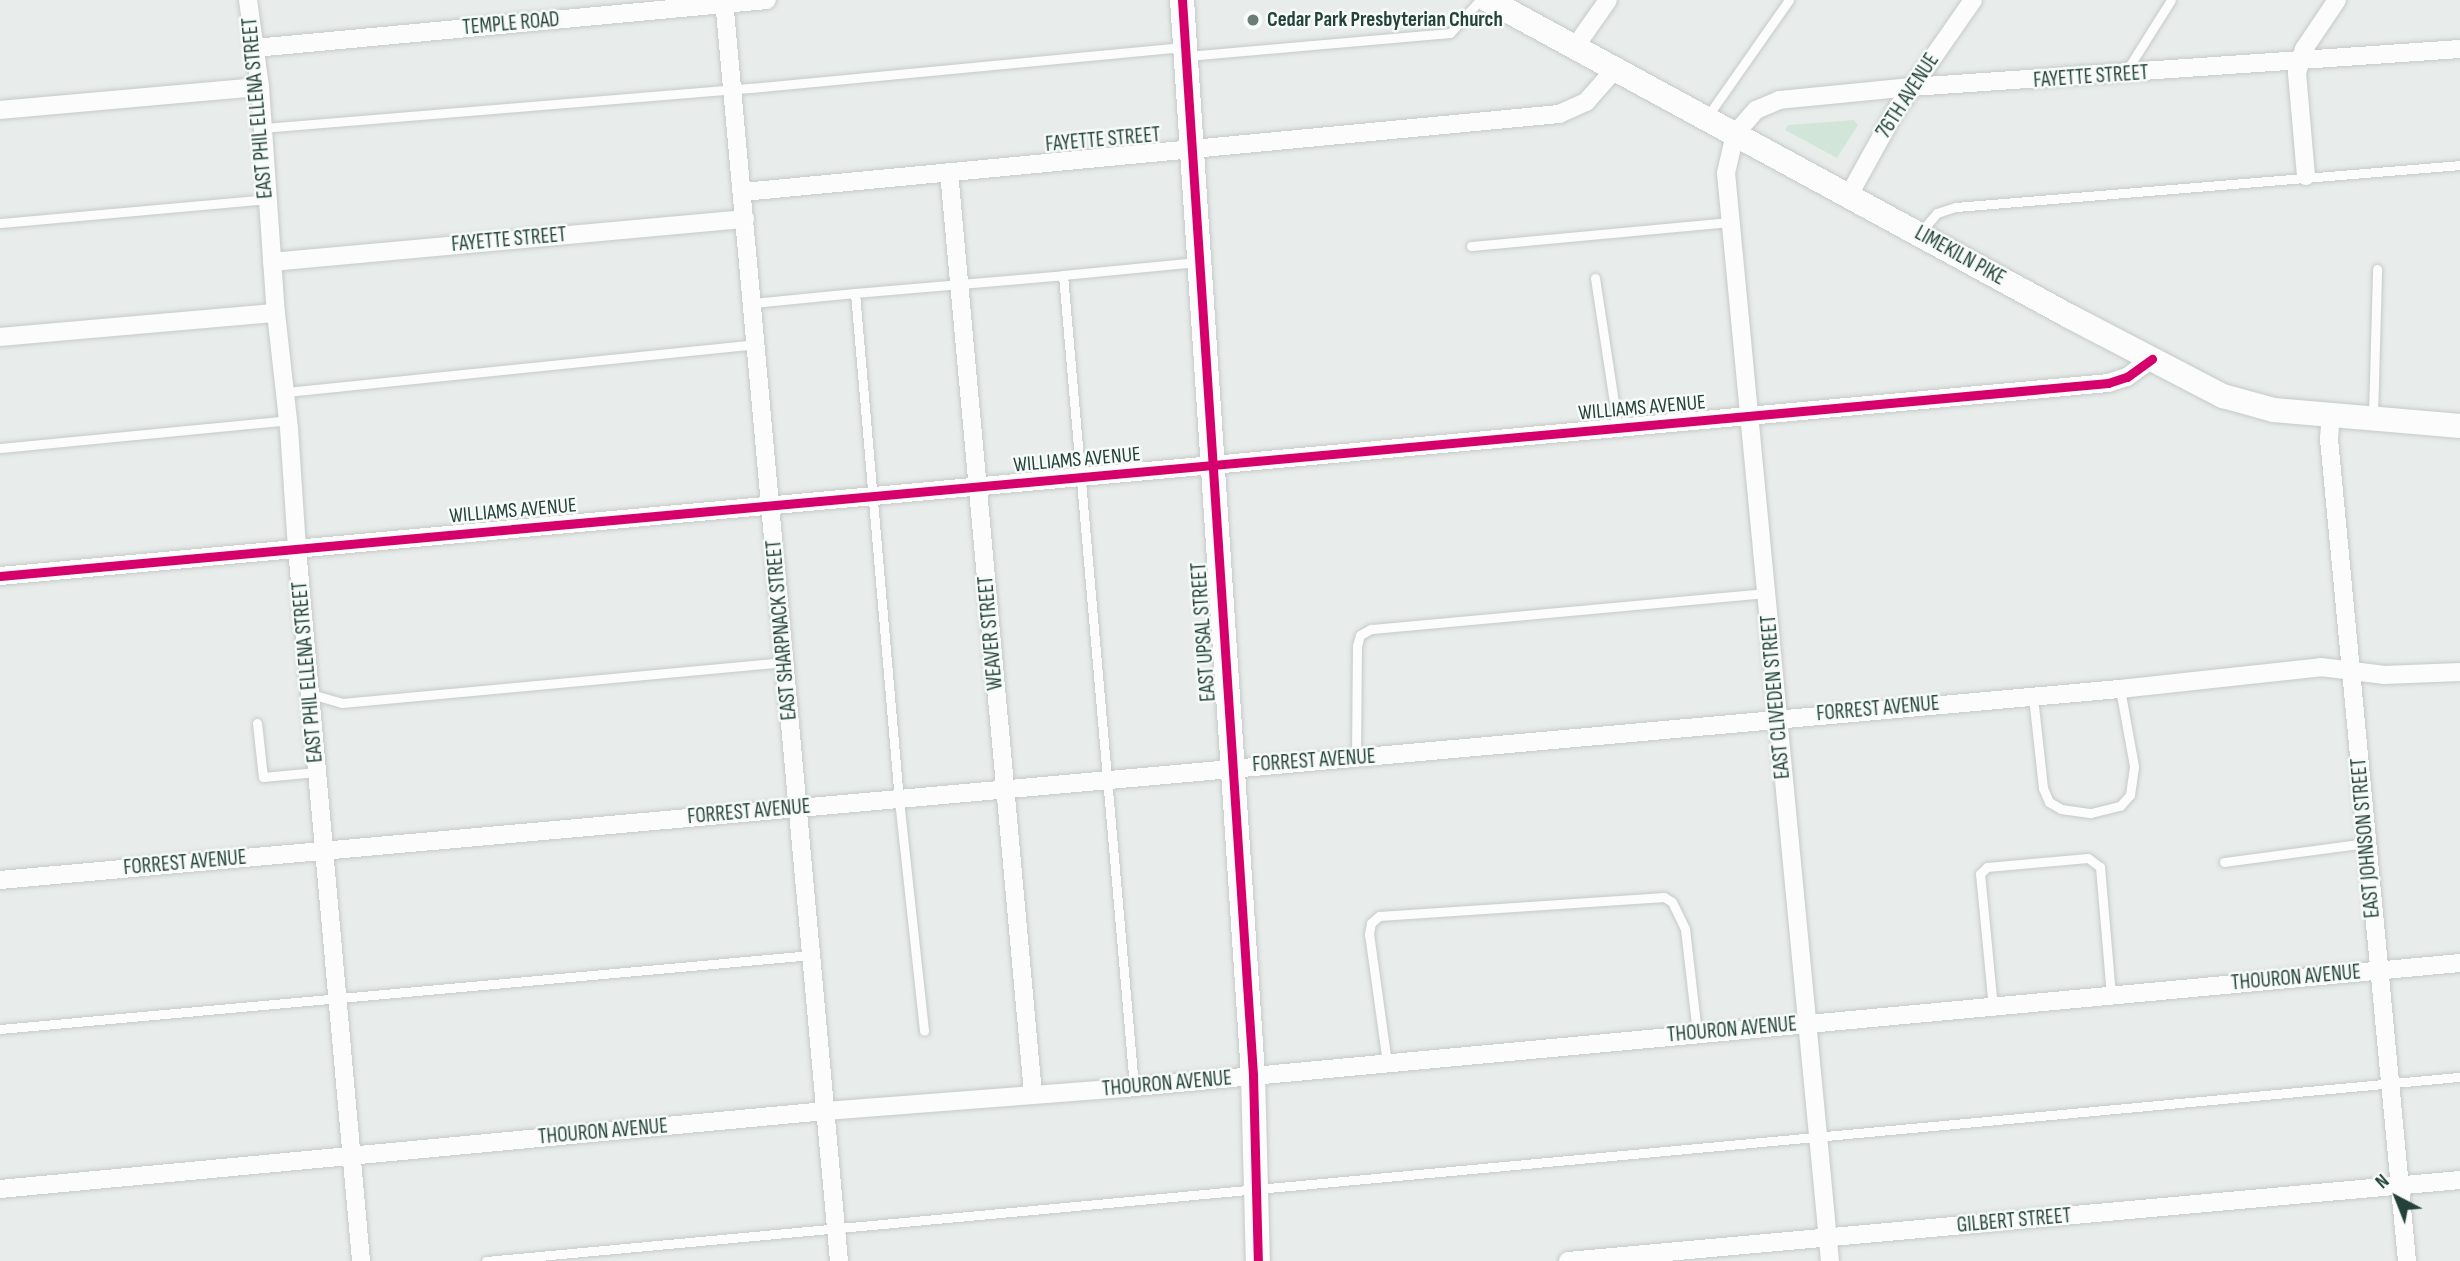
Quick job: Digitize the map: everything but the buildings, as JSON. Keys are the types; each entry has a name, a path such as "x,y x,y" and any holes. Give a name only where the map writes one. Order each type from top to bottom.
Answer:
{"street":[{"name":"EAST PHIL ELLENA STREET","path":"248,0 260,87 276,313 289,420 297,549 362,1261"},
{"name":"TEMPLE ROAD","path":"255,48 767,0"},
{"name":"EAST UPSAL STREET","path":"1182,0 1253,1075 1258,1261"},
{"name":"LIMEKILN PIKE","path":"1488,0 2152,359 2236,401 2274,410 2460,426"},
{"path":"1575,47 1608,0"},
{"name":"76TH AVENUE","path":"1849,195 1912,88 1973,0"},
{"path":"2306,177 2297,85 2300,60 2337,0"},
{"name":"EAST SHARPNACK STREET","path":"724,2 839,1261"},
{"name":"FAYETTE STREET","path":"1735,134 1756,110 1779,100 1912,88 2124,75 2457,45"},
{"name":"FAYETTE STREET","path":"743,192 1559,114 1586,102 1615,69"},
{"path":"0,110 260,87"},
{"name":"EAST CLIVEDEN STREET","path":"1735,134 1727,173 1731,222 1830,1261"},
{"name":"WEAVER STREET","path":"949,172 1033,1094"},
{"name":"FAYETTE STREET","path":"272,262 745,219"},
{"path":"0,337 276,313"},
{"name":"WILLIAMS AVENUE","path":"0,576 2108,383 2127,376 2152,359"},
{"name":"EAST JOHNSON STREET","path":"2330,415 2329,439 2407,1261"},
{"name":"FORREST AVENUE","path":"0,880 899,800 1778,717 2120,689 2321,667 2351,668 2384,675 2460,672"},
{"name":"THOURON AVENUE","path":"0,1189 825,1111 1134,1087 2460,963"},
{"name":"GILBERT STREET","path":"1568,1261 2460,1180"}],"lane":[{"path":"263,128 1185,52 1450,33 1480,0"},
{"path":"1706,118 1789,0"},
{"path":"2124,75 2171,0"},
{"path":"1919,234 1937,213 1956,207 2460,165"},
{"path":"0,223 267,199"},
{"path":"1471,246 1731,222"},
{"path":"752,303 1198,262"},
{"path":"2373,418 2377,269"},
{"path":"1063,275 1134,1087"},
{"path":"1595,278 1618,428"},
{"path":"855,293 875,496 899,800 924,1031"},
{"path":"286,392 756,344"},
{"path":"0,448 289,420"},
{"path":"1356,758 1357,646 1360,635 1371,629 1766,593"},
{"path":"311,694 342,703 785,662"},
{"path":"2033,696 2043,788 2049,802 2062,809 2091,813 2120,806 2130,795 2134,766 2120,689"},
{"path":"257,723 263,777 317,772"},
{"path":"2224,862 2366,843"},
{"path":"1993,1008 1980,874 1987,867 2088,858 2100,867 2111,995"},
{"path":"1387,1063 1369,934 1371,923 1379,916 1664,897 1672,902 1685,929 1697,1033"},
{"path":"0,1029 812,956"},
{"path":"486,1261 2460,1077"}],"green space":[{"path":"1854,120 1858,125 1837,158 1785,130 1788,125"}],"cycle path":[{"path":"1182,0 1253,1075 1258,1261"},
{"path":"0,576 2108,383 2127,377 2152,359"}],"place":[{"name":"Cedar Park Presbyterian Church","path":"1253,20"}]}
